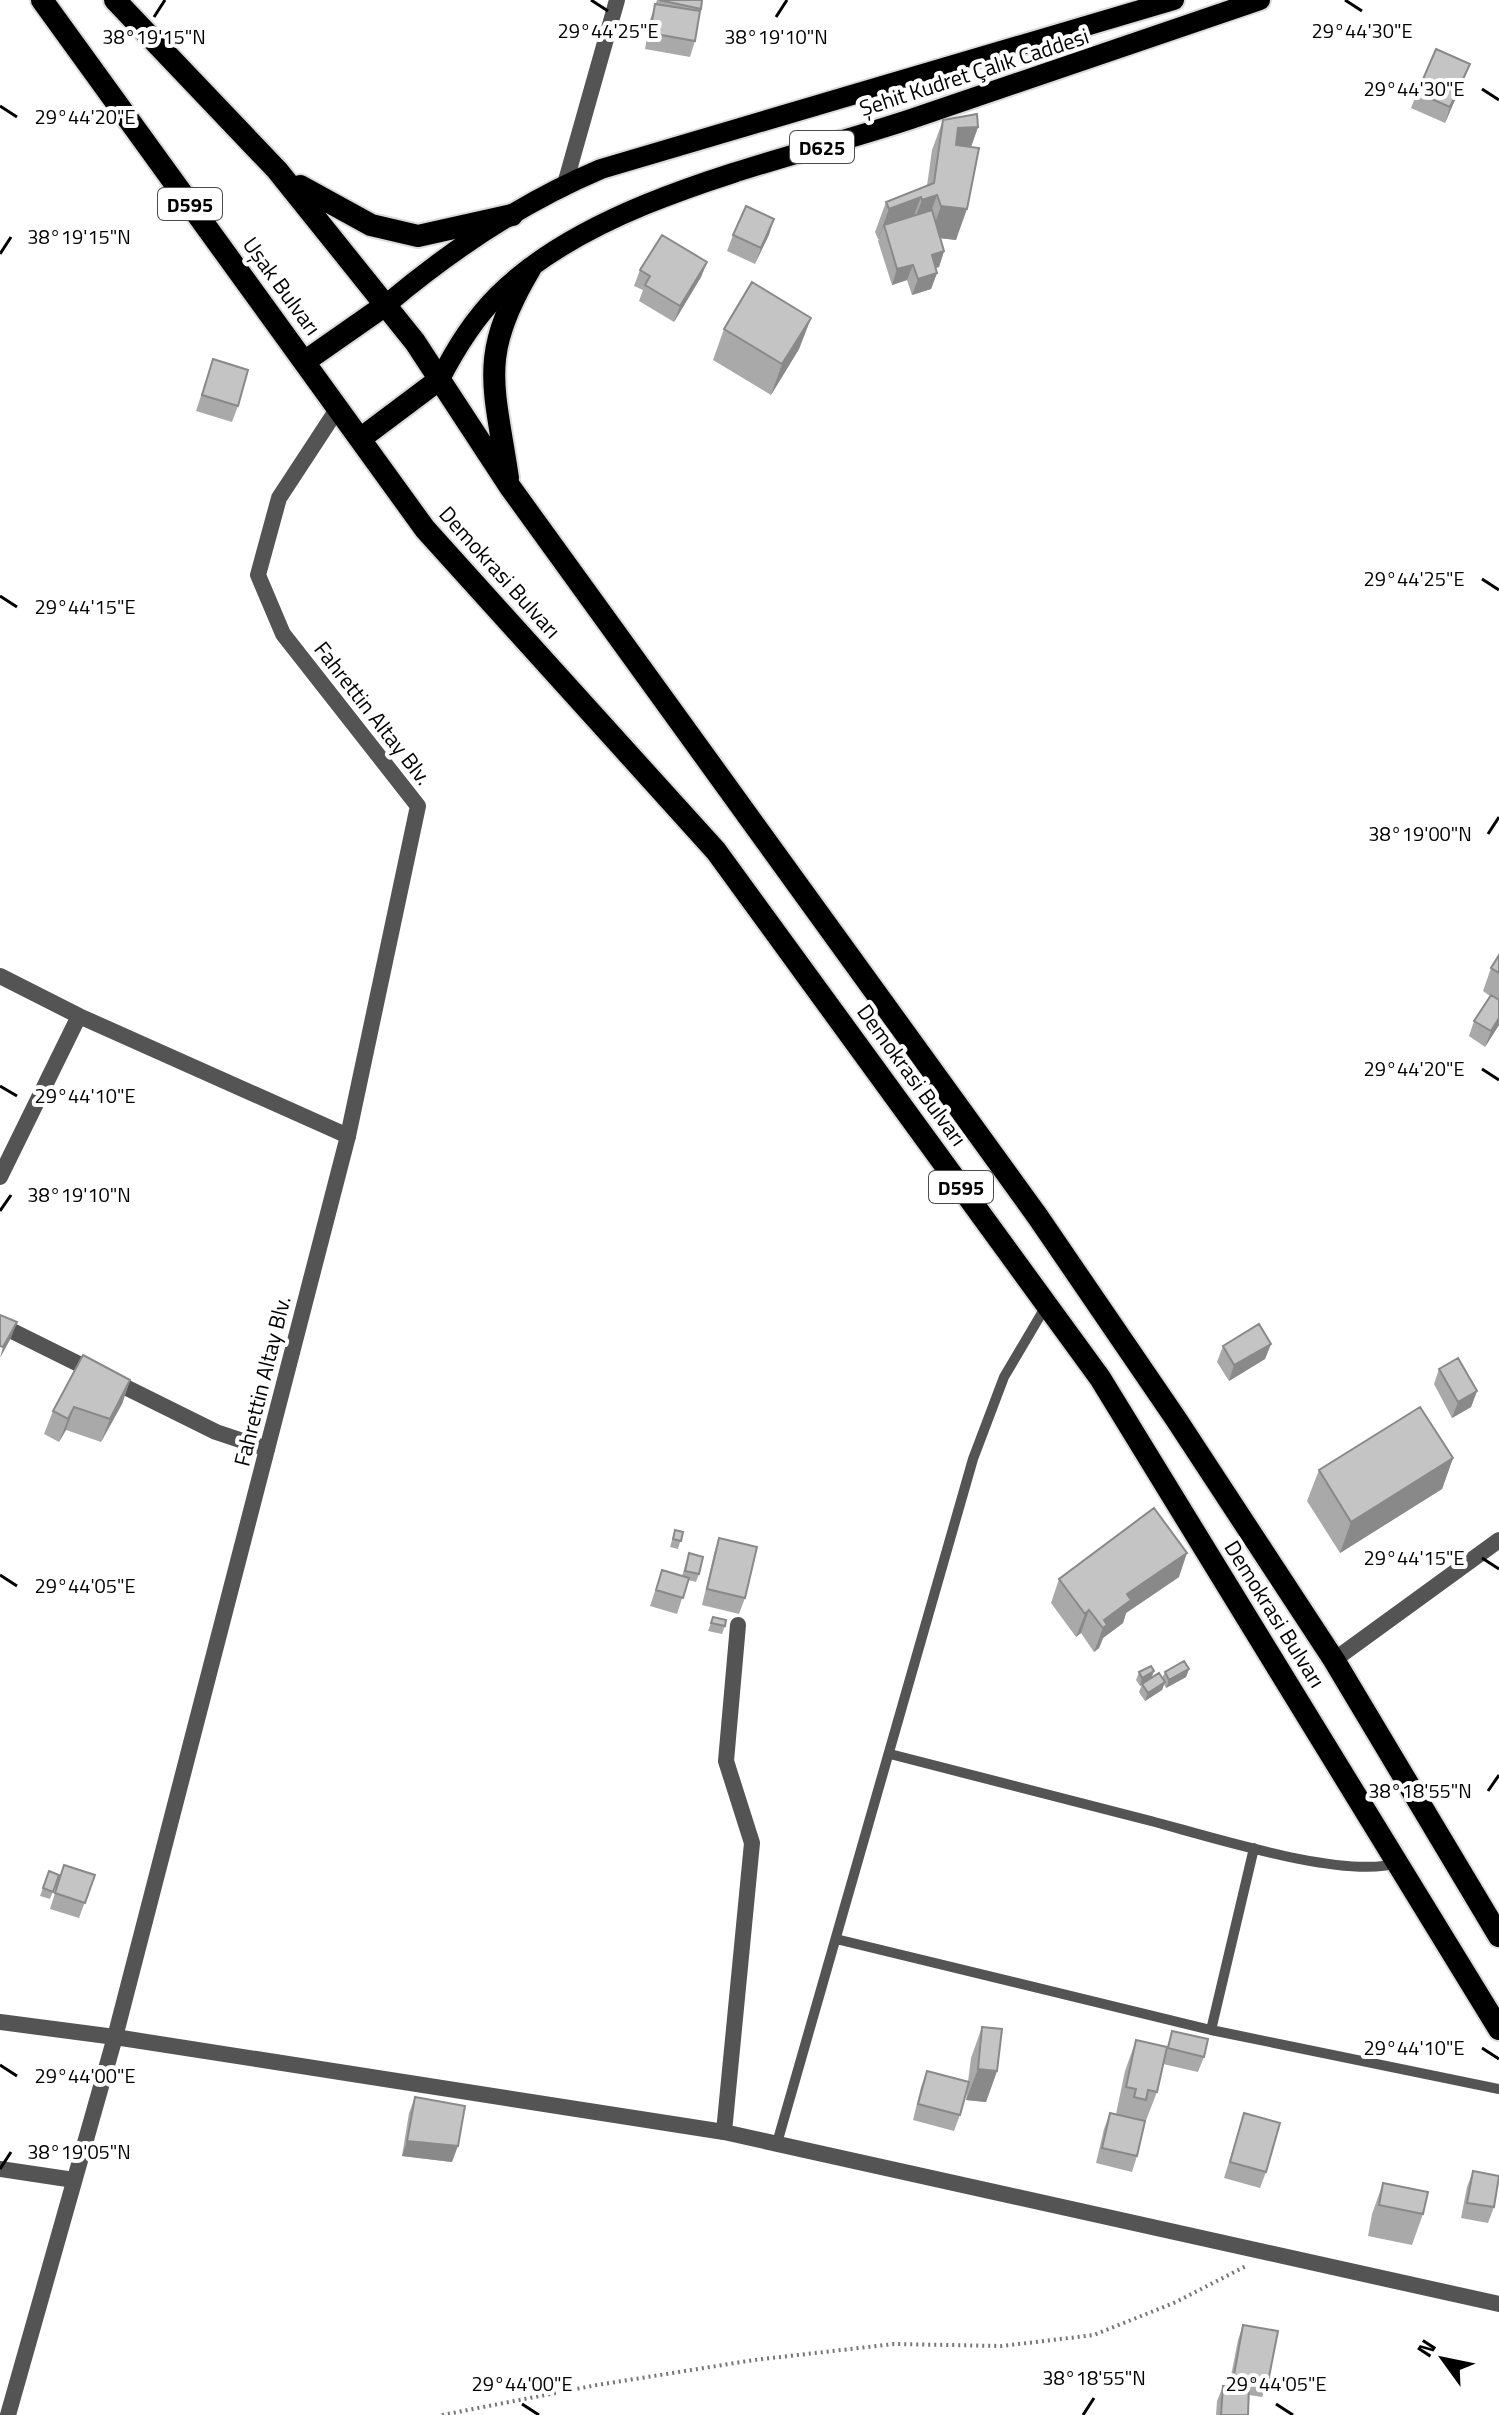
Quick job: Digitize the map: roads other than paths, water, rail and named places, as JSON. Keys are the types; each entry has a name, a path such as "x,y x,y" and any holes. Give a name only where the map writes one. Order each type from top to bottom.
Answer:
{"highway":[{"name":"Uşak Bulvarı","path":"42,0 338,408"},
{"name":"D595","path":"115,0 277,170 387,304"},
{"path":"277,170 342,213 395,233 432,234 512,215"},
{"path":"510,487 493,393 495,346 509,305 530,269"},
{"path":"304,362 387,304"},
{"name":"Demokrasi Bulvarı","path":"387,304 510,487 1038,1217 1334,1660 1499,1936"},
{"path":"360,439 440,379"},
{"name":"Demokrasi Bulvarı","path":"338,408 425,529 716,851 1047,1304 1100,1378 1499,2029"}],"main road":[{"name":"Şehit Kudret Çalık Caddesi","path":"387,304 458,247 565,184 629,160 1174,0"},
{"name":"Şehit Kudret Çalık Caddesi","path":"440,379 459,342 479,315 530,269 588,234 651,203 1260,0"}],"street":[{"path":"565,184 617,0"},
{"name":"Fahrettin Altay Blv.","path":"8,2415 115,2037 348,1136 418,806 283,634 258,575 279,498 338,408"},
{"path":"0,976 79,1016 348,1136"},
{"path":"1,1172 79,1016"},
{"path":"0,1325 216,1432 267,1449"},
{"path":"1334,1660 1499,1540"},
{"path":"724,2132 752,1843 726,1761 738,1625"},
{"path":"0,2022 115,2037 724,2132 1499,2304"},
{"path":"0,2169 74,2180"}],"lane":[{"path":"777,2143 987,1417 1004,1377 1047,1304"},
{"path":"890,1754 1254,1848 1356,1868 1377,1868 1397,1863"},
{"path":"1211,2030 1254,1848"},
{"path":"836,1939 1211,2030 1499,2089"}]}
